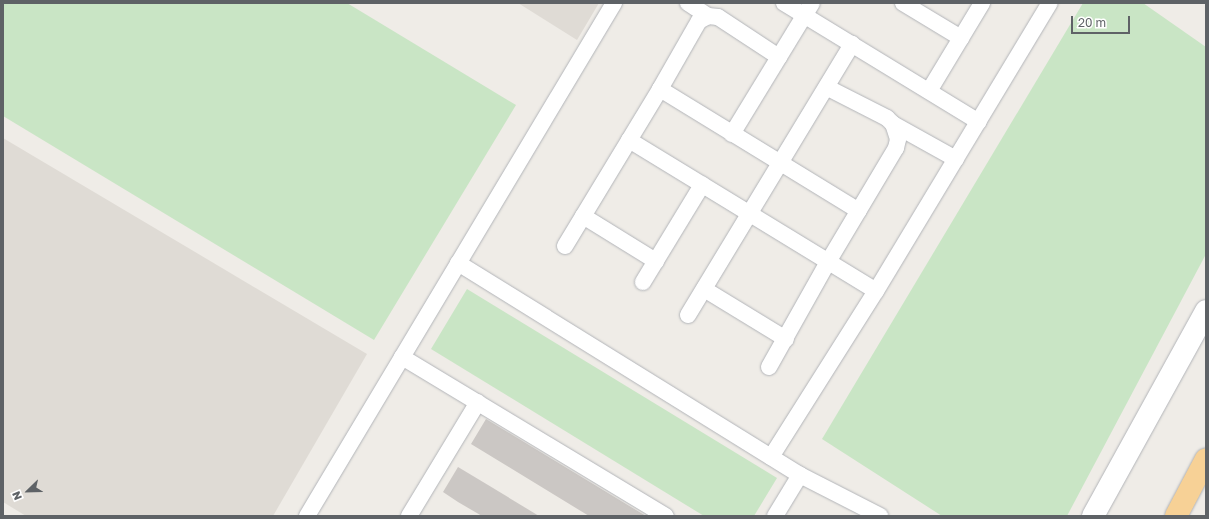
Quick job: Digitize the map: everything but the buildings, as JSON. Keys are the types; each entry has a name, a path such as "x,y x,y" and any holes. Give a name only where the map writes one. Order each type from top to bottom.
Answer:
{"highway":[{"path":"1176,516 1206,459"}],"street":[{"path":"307,516 614,3"},
{"path":"688,3 708,16 718,17 779,57"},
{"path":"784,3 808,9 852,44 979,122"},
{"path":"903,3 961,38"},
{"path":"929,91 982,3"},
{"path":"771,457 876,291 1050,3"},
{"path":"732,134 808,9"},
{"path":"565,246 660,89 699,21 708,16"},
{"path":"688,315 852,44"},
{"path":"826,87 887,118 893,124 956,159"},
{"path":"660,89 859,210"},
{"path":"769,366 786,339 828,262 896,148 898,139 893,124"},
{"path":"629,140 876,291"},
{"path":"643,282 702,185"},
{"path":"583,216 656,261"},
{"path":"458,263 800,475 880,516"},
{"path":"704,289 786,339"},
{"path":"1093,516 1206,311"},
{"path":"402,357 666,516"},
{"path":"414,514 478,402"},
{"path":"774,516 800,475"}],"shaded area":[{"path":"518,3 599,3 577,40"},
{"path":"3,138 367,354 273,516 26,516 3,502"}],"green space":[{"path":"3,3 347,3 516,105 374,340 3,116"},
{"path":"1083,3 1143,3 1206,47 1206,254 1067,516 942,516 822,439"},
{"path":"467,289 777,478 754,516 704,516 431,349"}]}
